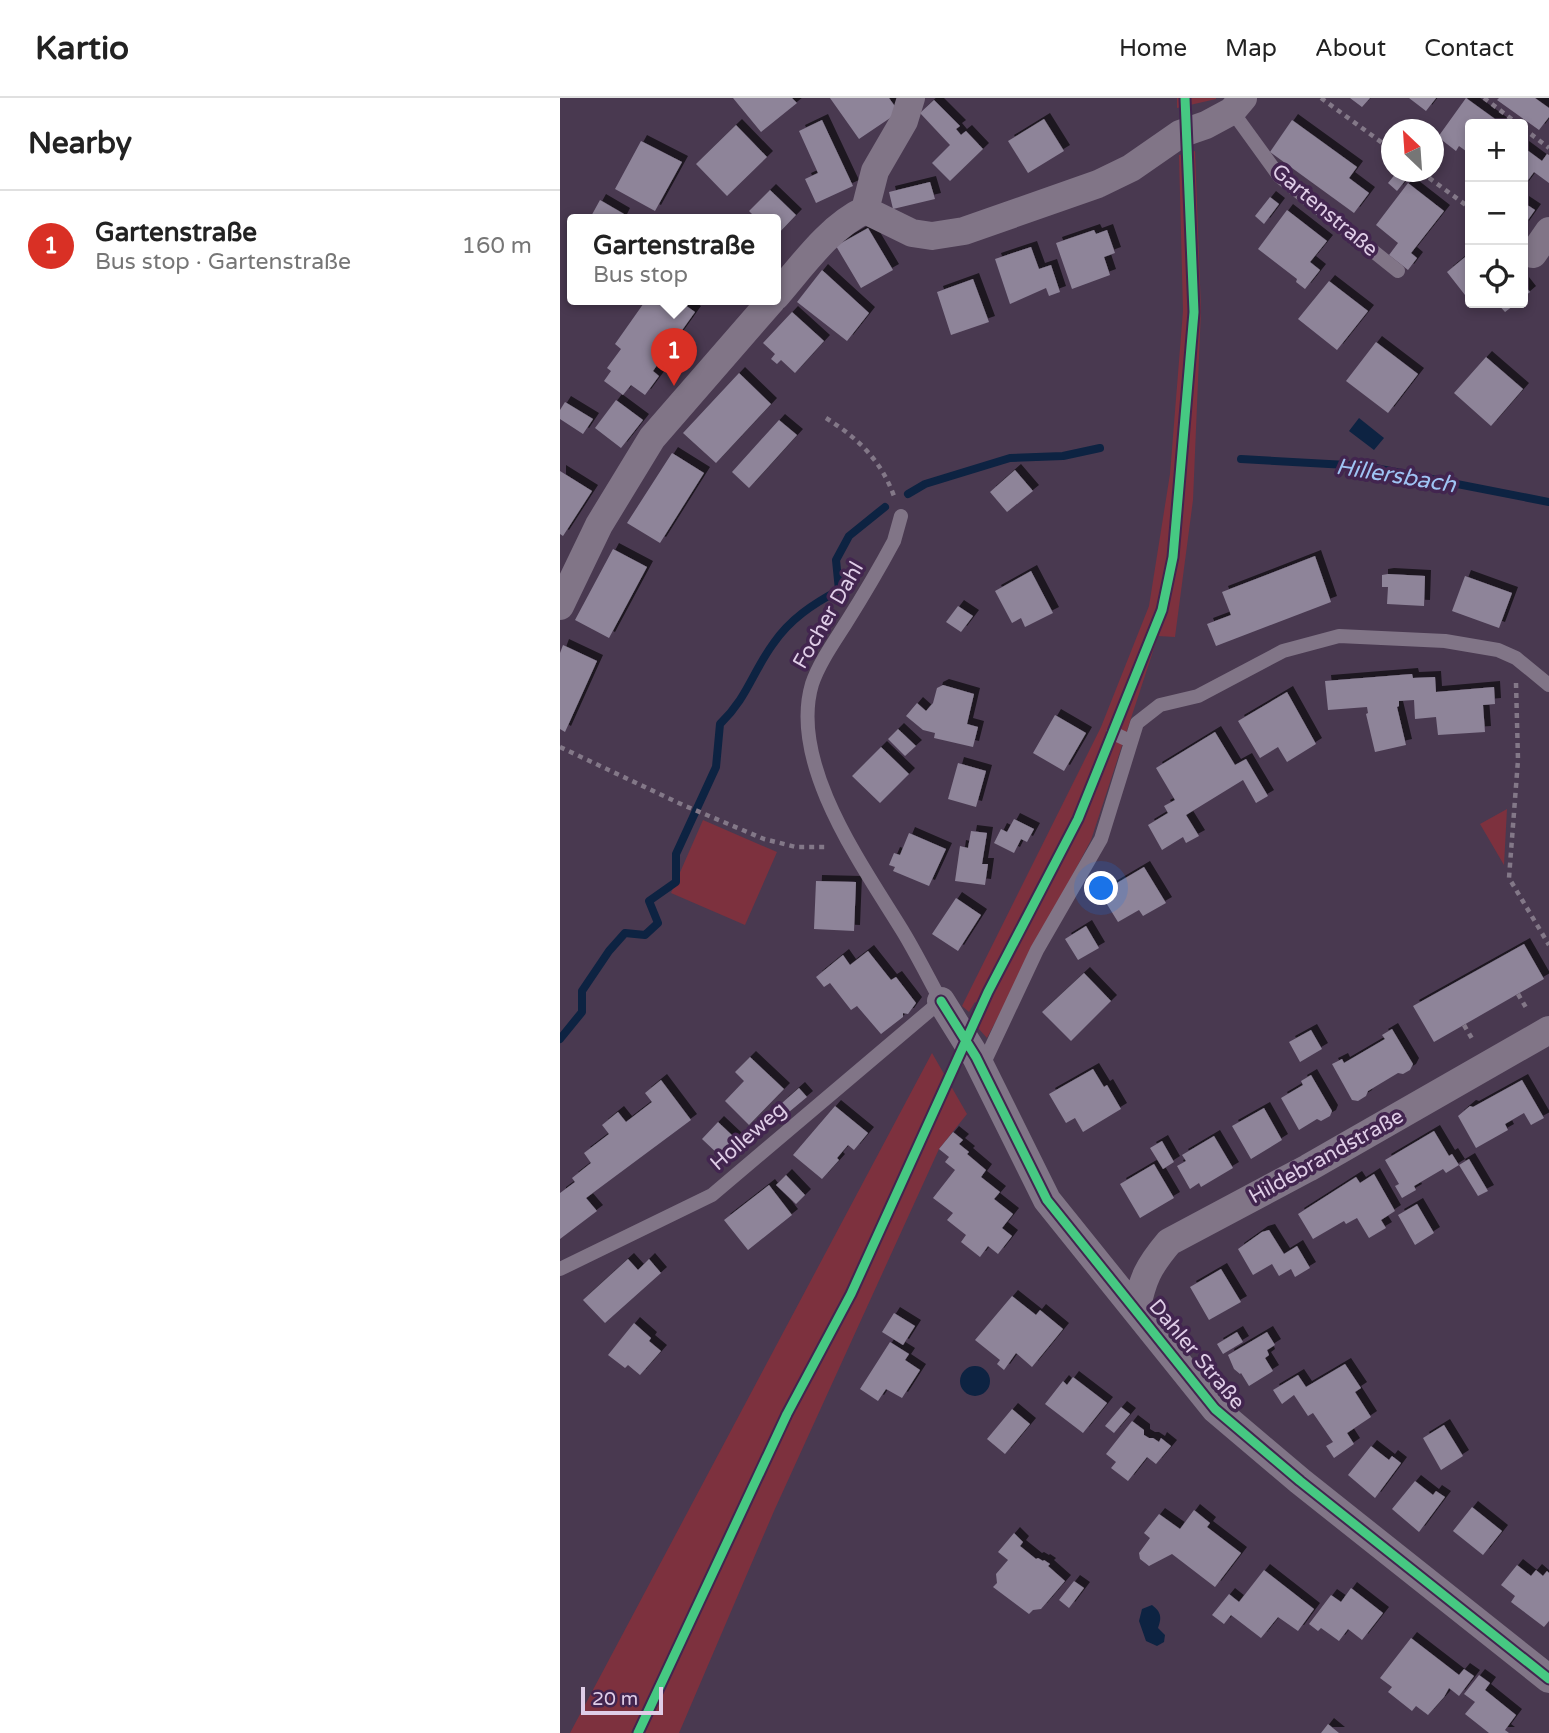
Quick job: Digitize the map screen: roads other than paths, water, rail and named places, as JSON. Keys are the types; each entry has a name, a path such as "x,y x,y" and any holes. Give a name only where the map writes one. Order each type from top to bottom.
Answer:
{"street":[{"path":"781,289 836,229 865,210 876,171 904,121 911,98"},
{"name":"Gartenstraße","path":"865,210 912,233 932,236 951,234 1098,184 1131,168 1180,134 1238,104"},
{"path":"1533,254 1549,231"},
{"path":"560,606 599,524 652,438 768,305"},
{"name":"Dahler Straße","path":"941,1001 981,1068 1047,1200 1215,1409 1300,1481 1549,1679"},
{"name":"Hildebrandstraße","path":"1136,1310 1143,1279 1154,1260 1170,1242 1308,1168 1549,1030"}],"lane":[{"name":"Gartenstraße","path":"1238,104 1279,176 1398,271"},
{"name":"Focher Dahl","path":"901,516 894,541 813,680 806,730 826,795 850,845 908,939 941,1001"},
{"path":"981,1068 1037,950 1101,839 1137,723 1160,705 1198,696 1283,651 1339,636 1445,641 1498,649 1515,658 1549,685"},
{"path":"1113,733 1130,741"},
{"name":"Holleweg","path":"560,1269 712,1195 941,1001"}],"water":[{"path":"1359,418 1384,438 1374,450 1349,431"},
{"path":"975,1366 986,1370 990,1381 986,1392 975,1396 964,1392 960,1381 964,1370"},
{"path":"1152,1605 1160,1615 1158,1628 1165,1635 1164,1642 1157,1646 1146,1641 1139,1621 1142,1609"}],"waterway":[{"name":"Hillersbach","path":"908,494 925,484 1010,458 1063,456 1100,448"},
{"name":"Hillersbach","path":"1241,459 1365,466 1549,502"},
{"name":"Hillersbach","path":"560,1039 582,1012 582,991 609,951 625,933 645,935 658,923 649,901 676,882 676,854 716,767 720,724 737,705 766,655 787,627 811,607 839,590 836,560 849,536 885,507"}],"place":[{"name":"Gartenstraße","path":"674,386"}]}
